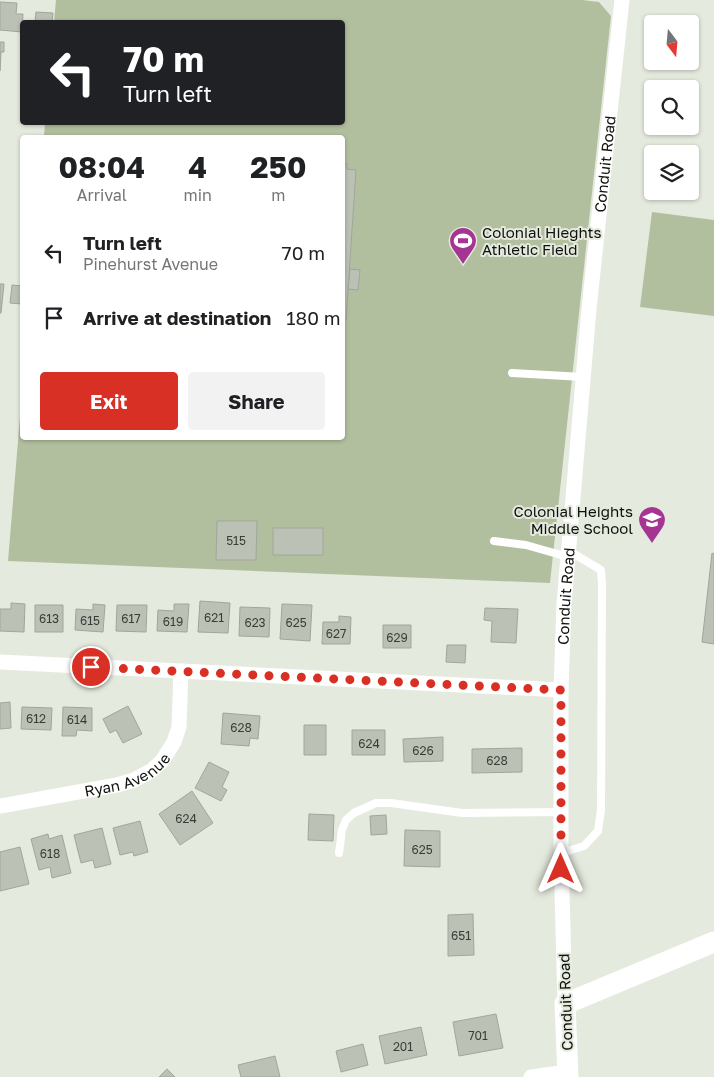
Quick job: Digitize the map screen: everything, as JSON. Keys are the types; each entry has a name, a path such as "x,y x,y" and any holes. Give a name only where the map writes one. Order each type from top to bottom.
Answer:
{"street":[{"name":"Conduit Road","path":"568,1074 561,853 561,690 564,604 589,309 622,0"},
{"path":"0,662 561,690"},
{"name":"Ryan Avenue","path":"0,806 117,785 134,780 152,771 162,761 174,742 179,726 181,671"},
{"path":"565,1004 714,942"},
{"path":"532,1077 568,1074"}],"lane":[{"path":"512,372 583,376"},
{"path":"494,541 526,545 568,554 600,570 602,584 601,810 598,831 594,836 584,846 561,853"},
{"path":"339,853 342,830 346,820 354,813 376,803 391,803 462,813 561,812"}],"green space":[{"name":"Colonial Hieghts Athletic Field","path":"56,0 582,0 599,2 611,16 550,583 8,561 20,417 20,440 345,440 345,135 44,135 45,125 345,125 345,20 54,20"},
{"path":"652,212 714,220 714,316 640,307"}],"building":[{"path":"0,2 17,3 16,14 23,14 23,20 20,20 20,32 0,30"},
{"path":"36,12 53,13 52,20 35,20"},
{"path":"0,42 4,42 4,52 1,52 0,71"},
{"path":"345,164 347,164 347,169 356,170 346,320"},
{"path":"350,269 360,270 358,290 348,289"},
{"path":"0,284 4,284 1,313 0,313"},
{"path":"12,285 20,286 20,304 10,303"},
{"path":"217,521 257,521 256,560 216,560"},
{"path":"273,528 323,528 323,555 273,555"},
{"path":"712,553 714,554 714,644 702,642"},
{"path":"200,601 230,603 228,633 198,632"},
{"path":"11,603 25,604 24,632 0,631 0,609 11,609"},
{"path":"93,604 105,605 103,632 75,630 76,609 93,610"},
{"path":"174,604 189,604 187,632 157,631 158,610 174,611"},
{"path":"282,604 312,605 310,641 280,639"},
{"path":"35,605 63,605 63,632 35,632"},
{"path":"117,605 147,605 146,632 116,631"},
{"path":"240,607 270,608 269,637 239,636"},
{"path":"485,608 518,609 516,643 491,642 492,621 484,620"},
{"path":"339,616 351,617 350,644 322,644 323,622 339,622"},
{"path":"383,625 411,625 411,648 383,648"},
{"path":"447,645 466,645 465,663 446,662"},
{"path":"10,702 11,728 0,729 0,703"},
{"path":"128,706 142,734 123,743 116,730 110,733 103,719"},
{"path":"22,707 52,708 51,730 21,729"},
{"path":"63,707 92,708 92,731 77,730 76,736 62,736"},
{"path":"223,713 260,716 258,739 250,738 249,746 221,744"},
{"path":"304,725 326,725 326,755 304,755"},
{"path":"352,730 385,730 385,755 352,755"},
{"path":"443,737 443,761 404,762 403,739"},
{"path":"522,748 522,772 472,773 472,749"},
{"path":"209,762 229,772 222,787 227,790 221,801 195,788"},
{"path":"192,791 213,823 180,845 159,814"},
{"path":"309,814 334,815 333,841 308,840"},
{"path":"386,815 387,834 371,835 370,816"},
{"path":"140,821 148,852 134,856 133,852 120,855 113,828"},
{"path":"102,828 111,864 95,868 93,860 81,863 74,835"},
{"path":"405,830 440,831 440,867 404,866"},
{"path":"48,834 49,839 62,835 71,873 52,878 50,867 39,870 31,839"},
{"path":"20,847 29,884 0,891 0,852"},
{"path":"473,914 474,955 448,956 448,915"},
{"path":"496,1014 503,1048 459,1056 453,1022"},
{"path":"421,1027 427,1055 385,1064 379,1036"},
{"path":"363,1044 368,1065 341,1072 336,1051"},
{"path":"275,1056 280,1077 241,1077 238,1065"},
{"path":"167,1069 175,1077 159,1077"}],"place":[{"name":"Colonial Hieghts Athletic Field","path":"463,265"},
{"name":"Colonial Heights Middle School","path":"652,544"}],"route":[{"path":"91,667 561,690 561,869"}]}
